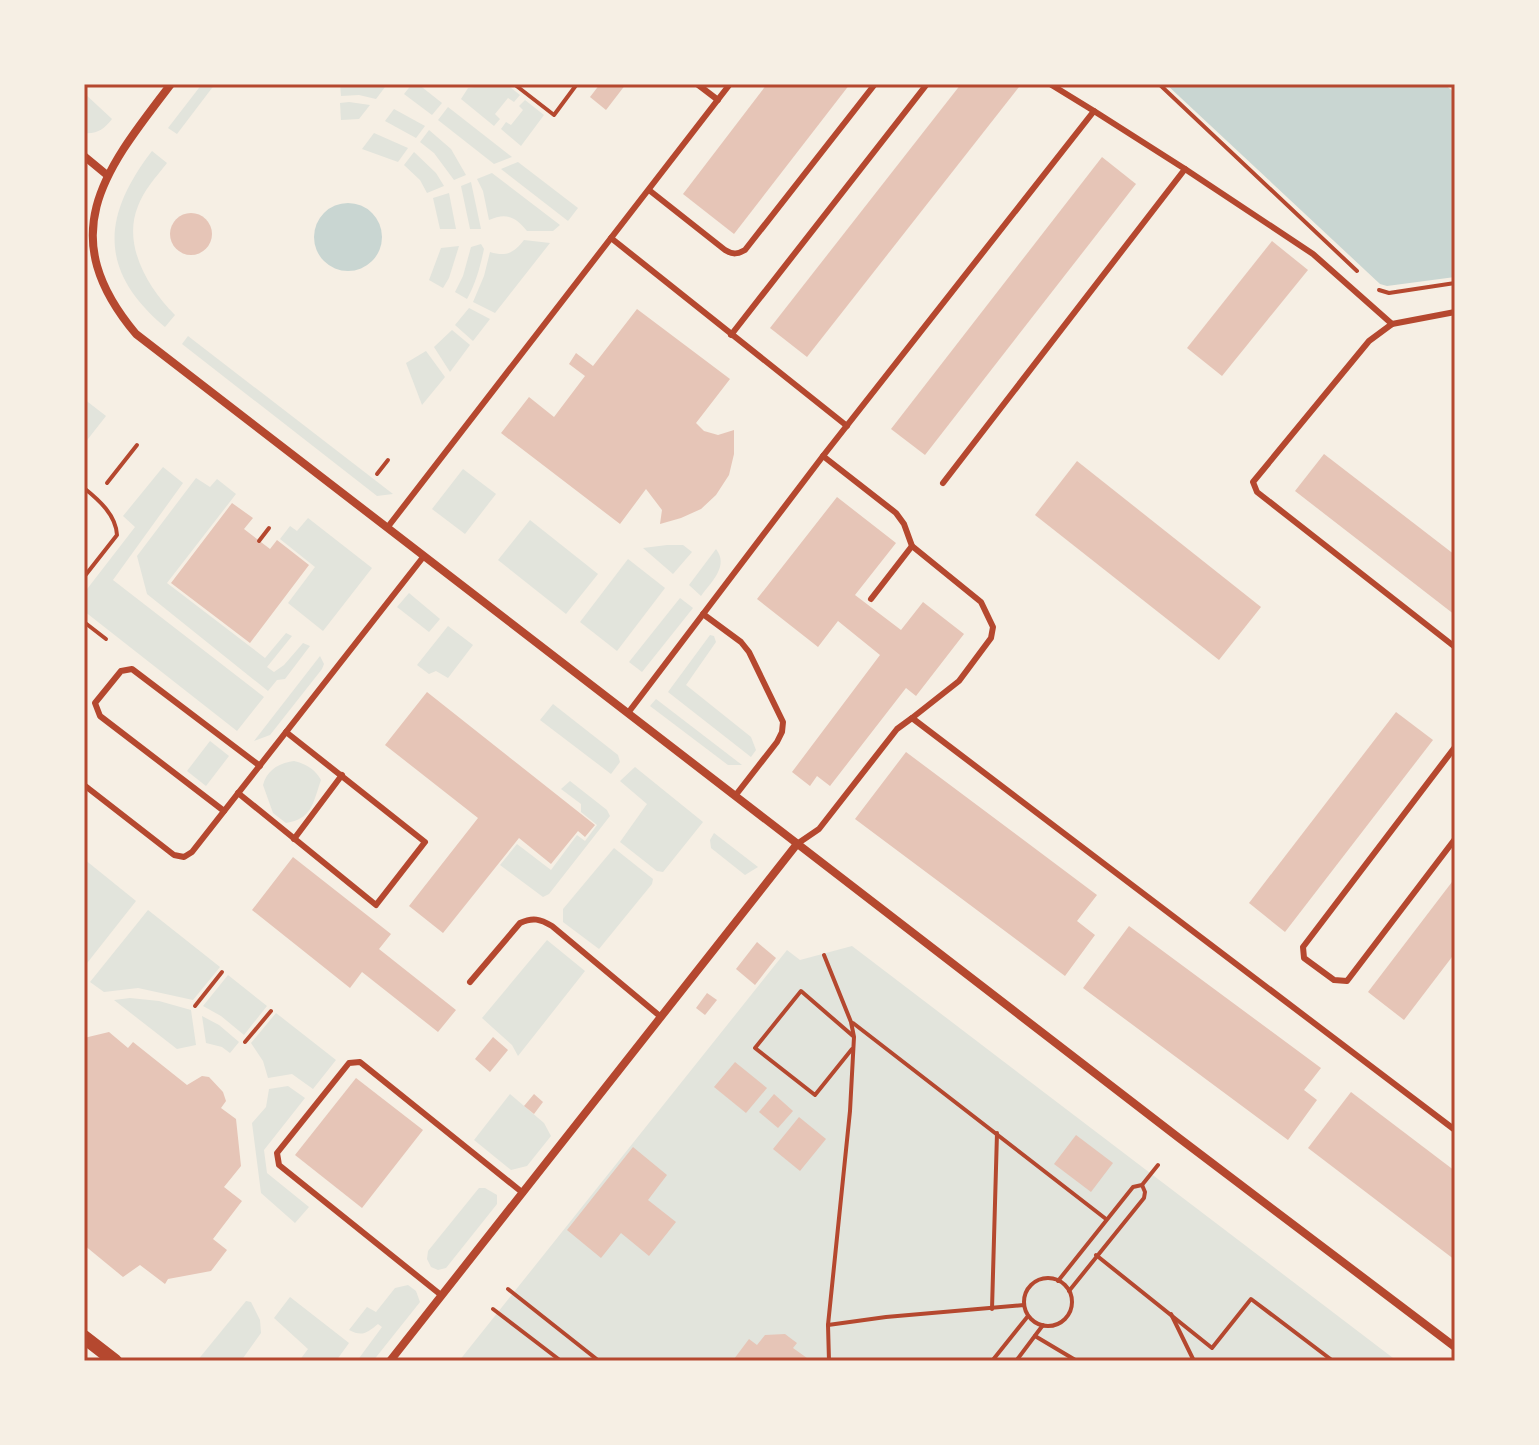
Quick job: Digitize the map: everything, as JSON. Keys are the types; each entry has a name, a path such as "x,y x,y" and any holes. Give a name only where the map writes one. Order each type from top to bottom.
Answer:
{"street":[{"path":"171,84 107,175 94,212 94,243 102,276 136,334 1455,1347"},
{"path":"84,156 107,175"},
{"path":"390,1361 797,844"},
{"path":"84,1337 115,1361"}],"lane":[{"path":"697,84 718,100"},
{"path":"387,528 730,84"},
{"path":"649,190 730,254 739,254 875,84"},
{"path":"731,335 927,84"},
{"path":"1050,84 1313,254 1392,324"},
{"path":"628,713 823,456 1094,111"},
{"path":"943,483 1185,169"},
{"path":"611,238 847,426"},
{"path":"1455,312 1392,324 1369,341 1253,482 1257,492 1455,647"},
{"path":"797,844 819,829 897,729 959,681 991,638 993,627 981,602 912,546 896,513 823,456"},
{"path":"871,599 912,546"},
{"path":"84,785 174,855 184,857 192,852 424,556"},
{"path":"703,614 741,642 749,652 783,722 777,742 735,796"},
{"path":"224,811 100,716 95,703 121,671 132,669 260,766"},
{"path":"912,718 1455,1130"},
{"path":"238,793 376,905 425,842 286,732"},
{"path":"1455,747 1303,947 1304,958 1334,980 1347,981 1455,839"},
{"path":"294,839 342,775"},
{"path":"470,982 520,923 530,918 541,919 661,1017"},
{"path":"441,1295 279,1165 277,1153 349,1063 360,1062 523,1193"}],"path":[{"path":"514,84 554,115 577,84"},
{"path":"1159,84 1361,274"},
{"path":"1372,285 1379,291 1389,293 1455,283"},
{"path":"107,483 137,445"},
{"path":"377,474 388,460"},
{"path":"84,488 106,508 117,525 117,535 84,577"},
{"path":"259,541 269,528"},
{"path":"84,622 106,639"},
{"path":"824,955 854,1037 850,1111 828,1325 829,1361"},
{"path":"195,1006 222,972"},
{"path":"853,1048 815,1095 755,1048 801,991 854,1037"},
{"path":"245,1042 271,1011"},
{"path":"851,1022 1106,1219"},
{"path":"992,1309 997,1133"},
{"path":"1058,1281 1133,1187 1142,1185 1158,1165"},
{"path":"1069,1291 1144,1198 1142,1185"},
{"path":"1096,1255 1212,1348 1251,1299 1333,1361"},
{"path":"1051,1278 1069,1291 1071,1306 1064,1319 1051,1326 1028,1316 1024,1305 1026,1291 1037,1281 1051,1278"},
{"path":"508,1289 599,1361"},
{"path":"828,1325 1024,1305"},
{"path":"493,1309 561,1361"},
{"path":"1170,1312 1194,1361"},
{"path":"992,1361 1028,1316"},
{"path":"1016,1361 1043,1325"},
{"path":"1035,1336 1077,1361"}],"shaded area":[{"path":"202,84 215,84 177,134 168,128"},
{"path":"340,84 381,84 385,87 376,99 359,95 341,96"},
{"path":"412,84 418,84 442,103 432,115 404,94"},
{"path":"506,84 520,95 514,102 508,98 495,114 500,119 494,126 461,99 468,88"},
{"path":"1166,84 1444,84 1455,93 1455,277 1387,286 1380,284"},
{"path":"84,93 112,119 97,132 84,133"},
{"path":"525,100 544,115 521,146 501,129 506,122 511,125 523,110 519,106"},
{"path":"340,103 370,105 359,119 341,120"},
{"path":"448,107 512,157 494,164 438,120"},
{"path":"394,109 425,126 416,138 385,121"},
{"path":"429,130 451,149 466,175 454,180 434,153 420,142"},
{"path":"374,133 408,148 398,162 362,149"},
{"path":"152,151 167,163 138,206 133,236 147,279 175,315 165,327 143,306 128,285 118,264 115,242 116,220 124,198"},
{"path":"414,152 436,173 444,186 427,193 420,180 404,165"},
{"path":"518,162 578,208 568,221 501,169"},
{"path":"492,173 560,225 553,231 527,231 510,217 489,220 477,179"},
{"path":"471,182 481,229 470,229 461,186"},
{"path":"449,193 456,229 440,229 433,198"},
{"path":"348,203 372,213 382,237 372,261 348,271 324,261 314,237 324,213"},
{"path":"524,240 550,243 495,313 473,302 490,252 509,253"},
{"path":"481,244 484,249 481,262 467,299 455,292 471,247"},
{"path":"459,246 443,288 429,280 441,248"},
{"path":"469,308 490,319 473,341 455,325"},
{"path":"452,330 470,345 450,372 434,347"},
{"path":"188,336 393,494 377,496 182,344"},
{"path":"426,351 445,377 422,405 406,363"},
{"path":"84,399 106,416 84,444"},
{"path":"163,467 183,483 113,580 264,697 237,731 84,611 84,593 135,527 123,516"},
{"path":"463,469 496,494 465,534 432,509"},
{"path":"196,478 210,487 217,479 236,494 167,583 265,658 286,633 292,636 267,667 274,672 303,643 310,646 285,679 277,680 268,691 147,594 137,556"},
{"path":"308,518 372,568 323,631 288,603 315,567 280,539 290,526 297,531"},
{"path":"530,520 598,574 566,614 498,560"},
{"path":"683,545 692,552 673,574 643,548"},
{"path":"716,549 720,555 720,567 701,596 689,585"},
{"path":"628,559 665,588 617,651 580,622"},
{"path":"409,593 440,619 429,632 397,607"},
{"path":"680,598 693,608 642,672 629,662"},
{"path":"448,626 473,645 448,678 436,671 429,674 417,665"},
{"path":"710,635 716,642 686,685 751,737 756,750 751,757 668,692"},
{"path":"320,656 324,664 322,669 270,735 254,741"},
{"path":"656,699 742,765 728,765 650,706"},
{"path":"553,704 618,755 620,762 611,774 540,720"},
{"path":"210,741 229,756 206,786 187,771"},
{"path":"294,761 310,768 321,780 306,814 286,823 273,813 263,785 274,768"},
{"path":"635,767 703,822 663,872 657,871 620,842 647,804 620,781"},
{"path":"570,781 607,810 610,816 549,894 543,897 500,865 517,844 551,870 577,835 585,841 597,825 581,812 581,804 561,789"},
{"path":"714,833 758,867 745,875 711,848 710,840"},
{"path":"614,848 653,879 599,949 563,922 563,909"},
{"path":"84,859 136,901 84,967"},
{"path":"148,910 220,967 193,1000 138,988 104,992 90,982"},
{"path":"547,940 585,971 518,1056 512,1045 482,1018"},
{"path":"852,946 1397,1361 459,1361 787,950 800,960"},
{"path":"228,975 267,1006 244,1035 203,1006"},
{"path":"114,1000 159,1001 191,1010 196,1045 177,1049"},
{"path":"276,1013 336,1060 313,1089 292,1074 268,1078 263,1061 251,1043"},
{"path":"202,1016 219,1025 239,1042 230,1053 222,1047 206,1043"},
{"path":"288,1086 305,1098 264,1150 267,1173 309,1207 295,1223 261,1193 252,1123 266,1107 269,1089"},
{"path":"510,1094 544,1123 551,1136 527,1166 511,1170 474,1140"},
{"path":"479,1188 497,1195 497,1204 446,1268 438,1270 431,1267 427,1259 428,1251"},
{"path":"408,1285 416,1291 420,1302 373,1361 357,1361 382,1327 378,1324 361,1334 349,1330 367,1307 376,1312 395,1288"},
{"path":"290,1297 349,1343 336,1361 299,1361 308,1349 274,1318"},
{"path":"246,1301 251,1302 260,1320 261,1333 241,1361 197,1361"}],"building":[{"path":"600,84 626,84 606,110 590,97"},
{"path":"767,84 850,84 734,234 683,194"},
{"path":"961,84 1015,84 1019,87 807,357 770,328"},
{"path":"1102,157 1136,184 925,455 891,429"},
{"path":"191,213 206,219 212,234 206,249 191,255 176,249 170,234 176,219"},
{"path":"1272,241 1308,270 1222,376 1187,348"},
{"path":"637,309 730,379 696,423 704,431 718,435 734,430 734,454 729,475 716,495 701,509 660,524 662,510 646,489 620,524 501,433 529,397 554,417 585,376 569,364 576,353 593,366"},
{"path":"1324,454 1455,555 1455,615 1295,491"},
{"path":"1077,461 1261,607 1219,660 1035,515"},
{"path":"837,497 896,543 855,595 901,630 923,602 964,634 916,696 906,688 830,786 817,776 810,786 792,772 880,655 838,621 818,647 757,599"},
{"path":"232,503 253,518 244,529 270,549 277,540 309,565 250,643 171,583"},
{"path":"427,692 595,825 585,837 578,831 551,864 519,838 443,933 409,906 478,818 385,745"},
{"path":"1396,712 1433,740 1285,932 1249,903"},
{"path":"906,752 1097,895 1077,921 1095,935 1065,976 855,819"},
{"path":"293,857 391,934 379,949 456,1010 438,1032 362,972 350,988 252,910"},
{"path":"1455,878 1455,953 1404,1020 1368,992"},
{"path":"1129,926 1321,1068 1304,1090 1317,1100 1288,1140 1083,988"},
{"path":"757,942 776,958 755,985 736,969"},
{"path":"707,993 717,1000 705,1015 696,1008"},
{"path":"109,1032 128,1048 133,1042 187,1085 202,1076 209,1077 223,1092 226,1101 221,1108 236,1119 241,1166 224,1187 242,1201 213,1239 227,1250 211,1271 168,1279 165,1284 140,1265 123,1277 84,1245 84,1038"},
{"path":"493,1037 508,1050 490,1072 475,1059"},
{"path":"735,1062 767,1088 746,1113 714,1087"},
{"path":"356,1078 423,1130 362,1208 295,1155"},
{"path":"1351,1092 1455,1171 1455,1260 1308,1148"},
{"path":"534,1094 543,1102 534,1114 524,1106"},
{"path":"774,1094 793,1111 778,1128 759,1112"},
{"path":"799,1117 826,1139 800,1171 773,1149"},
{"path":"1076,1135 1113,1163 1091,1192 1054,1164"},
{"path":"633,1147 667,1175 648,1200 676,1222 649,1256 621,1233 601,1258 567,1230"},
{"path":"785,1334 797,1343 793,1348 807,1358 805,1361 734,1359 749,1339 757,1345 765,1335"}]}
